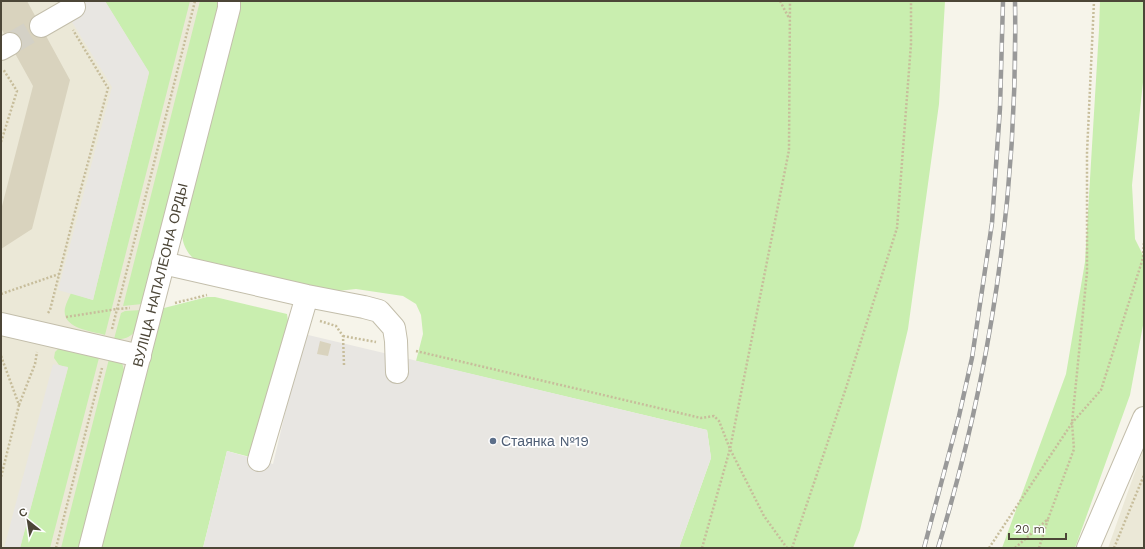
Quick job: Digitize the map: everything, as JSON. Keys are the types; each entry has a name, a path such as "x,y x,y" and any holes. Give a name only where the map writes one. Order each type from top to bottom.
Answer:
{"street":[{"name":"ВУЛІЦА НАПАЛЕОНА ОРДЫ","path":"90,548 229,8 229,1"},
{"path":"41,26 68,10"},
{"path":"163,263 304,306 364,307 378,311 394,328 397,346 397,372"},
{"path":"259,460 304,306"},
{"path":"1,324 140,356"},
{"path":"1088,548 1144,418"}],"path":[{"path":"56,548 195,1"},
{"path":"780,1 790,19"},
{"path":"702,548 730,449 789,150 790,1"},
{"path":"792,548 845,391 897,228 911,44 911,1"},
{"path":"1039,548 1074,449 1072,423 1087,272 1087,153 1094,1"},
{"path":"47,315 50,310 60,273 108,88 68,10"},
{"path":"1,66 17,91 1,142"},
{"path":"989,548 1072,423 1101,390 1143,258 1144,242"},
{"path":"1,294 60,273"},
{"path":"64,317 117,309 166,305 211,294"},
{"path":"304,306 336,326 343,336 344,365"},
{"path":"343,336 397,346 701,418 714,416 719,421 730,449 764,516 787,548"},
{"path":"1,478 19,405 35,364 37,351 34,347"},
{"path":"1,356 19,405"},
{"path":"1114,548 1144,475"},
{"path":"1016,548 1048,519"}],"shaded area":[{"path":"1,1 220,1 80,548 1,548"},
{"path":"59,1 105,1 149,72 93,300 58,290 112,87"},
{"name":"Стаянка №19","path":"304,334 707,430 711,458 679,548 203,548 227,451 273,464"},
{"path":"53,364 68,367 20,548 4,548"},
{"path":"1144,448 1144,548 1108,548 1131,483"}],"green space":[{"path":"105,1 190,1 105,335 72,325 65,315 65,308 71,293 93,300 149,73"},
{"path":"200,1 220,1 142,304 123,306"},
{"path":"239,1 945,1 939,104 908,329 860,530 853,548 679,548 711,458 707,430 416,361 423,334 421,315 416,304 403,296 356,289 328,292 195,260 186,249 182,235"},
{"path":"1100,1 1144,1 1144,73 1132,185 1135,239 1144,257 1144,320 1130,395 1075,548 1002,548 1066,374 1085,262"},
{"path":"207,297 215,297 287,314 288,321 254,458 227,451 203,548 101,548 160,316 164,308"},
{"path":"141,310 134,332 127,338 114,339 121,313 125,311"},
{"path":"59,348 100,354 50,548 20,548 68,368 59,365 54,358 55,352"},
{"path":"110,355 122,363 125,373 80,548 61,548"}],"building":[{"path":"1,1 27,1 70,80 32,229 1,249 1,210 33,86 1,28"},
{"path":"320,341 331,344 328,356 317,354"}],"tunnel":[{"path":"10,44 41,26"}],"railway":[{"path":"924,548 959,416 972,358 992,223 1000,108 1003,1"},
{"path":"938,548 957,481 973,414 987,346 998,278 1012,140 1015,70 1015,1"}],"place":[{"name":"Стаянка №19","path":"493,441"}]}
